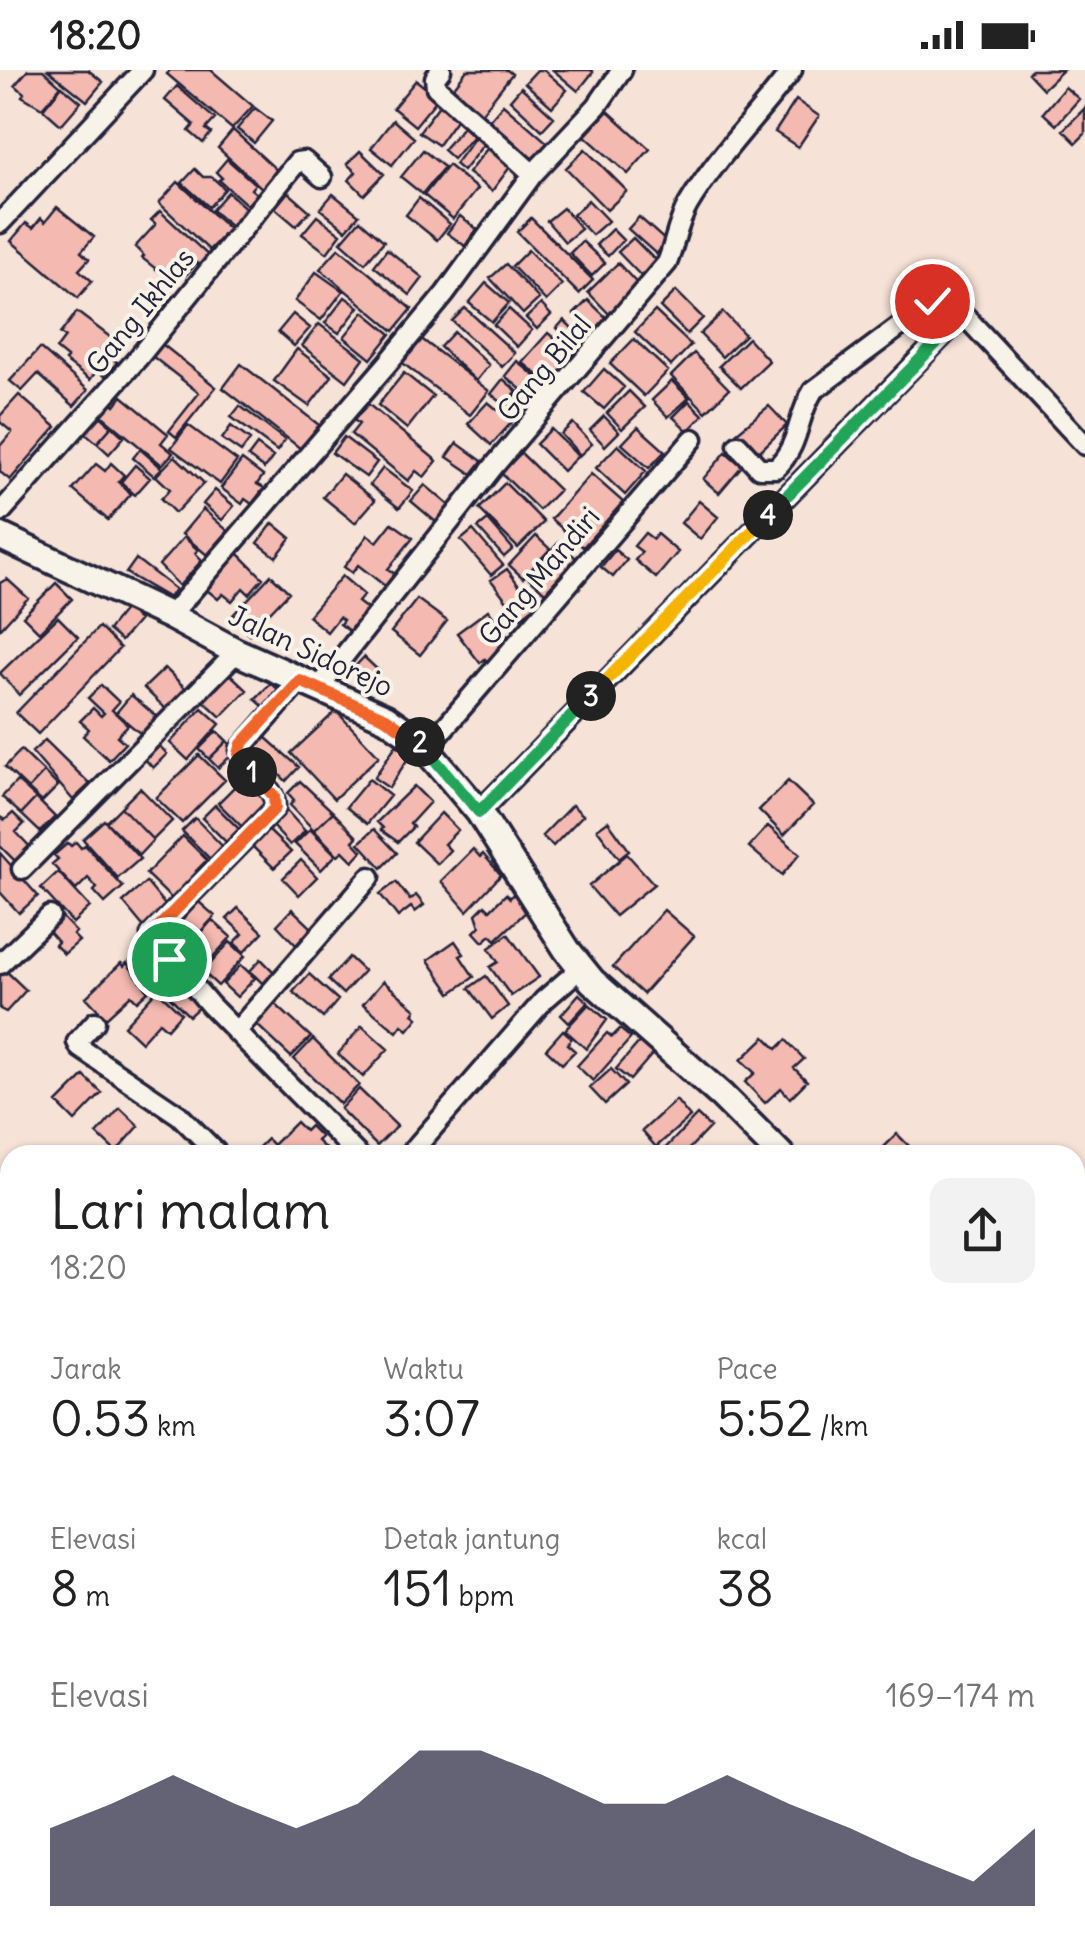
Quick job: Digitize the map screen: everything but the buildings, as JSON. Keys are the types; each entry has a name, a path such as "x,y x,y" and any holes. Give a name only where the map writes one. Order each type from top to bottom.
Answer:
{"street":[{"path":"0,223 143,70"},
{"path":"441,70 436,87 532,174"},
{"path":"170,616 445,294 532,174 597,106 622,70"},
{"name":"Gang Bilal","path":"236,1032 151,935 275,808 274,796 244,764 240,750 308,686 667,263 676,228 687,206 716,162 792,70"},
{"name":"Gang Ikhlas","path":"0,513 71,438 297,162 304,161 322,177"},
{"path":"738,445 759,468 776,468 796,441 804,404 813,390 938,296 950,300 1085,445"},
{"path":"479,812 962,316"},
{"name":"Gang Mandiri","path":"427,748 694,439"},
{"name":"Jalan Sidorejo","path":"0,536 308,686 386,718 427,748 479,812 581,968 771,1145"},
{"path":"22,869 237,652"},
{"path":"348,1145 236,1032 370,877"},
{"path":"0,964 50,916"},
{"path":"418,1145 544,1000 581,968"},
{"path":"95,1022 77,1042 80,1048 179,1116 205,1145"}],"route":[{"path":"169,959 151,935 275,808 274,796 239,754 242,744 300,681 400,726 427,748 479,812 962,316 946,296 932,301"}]}
